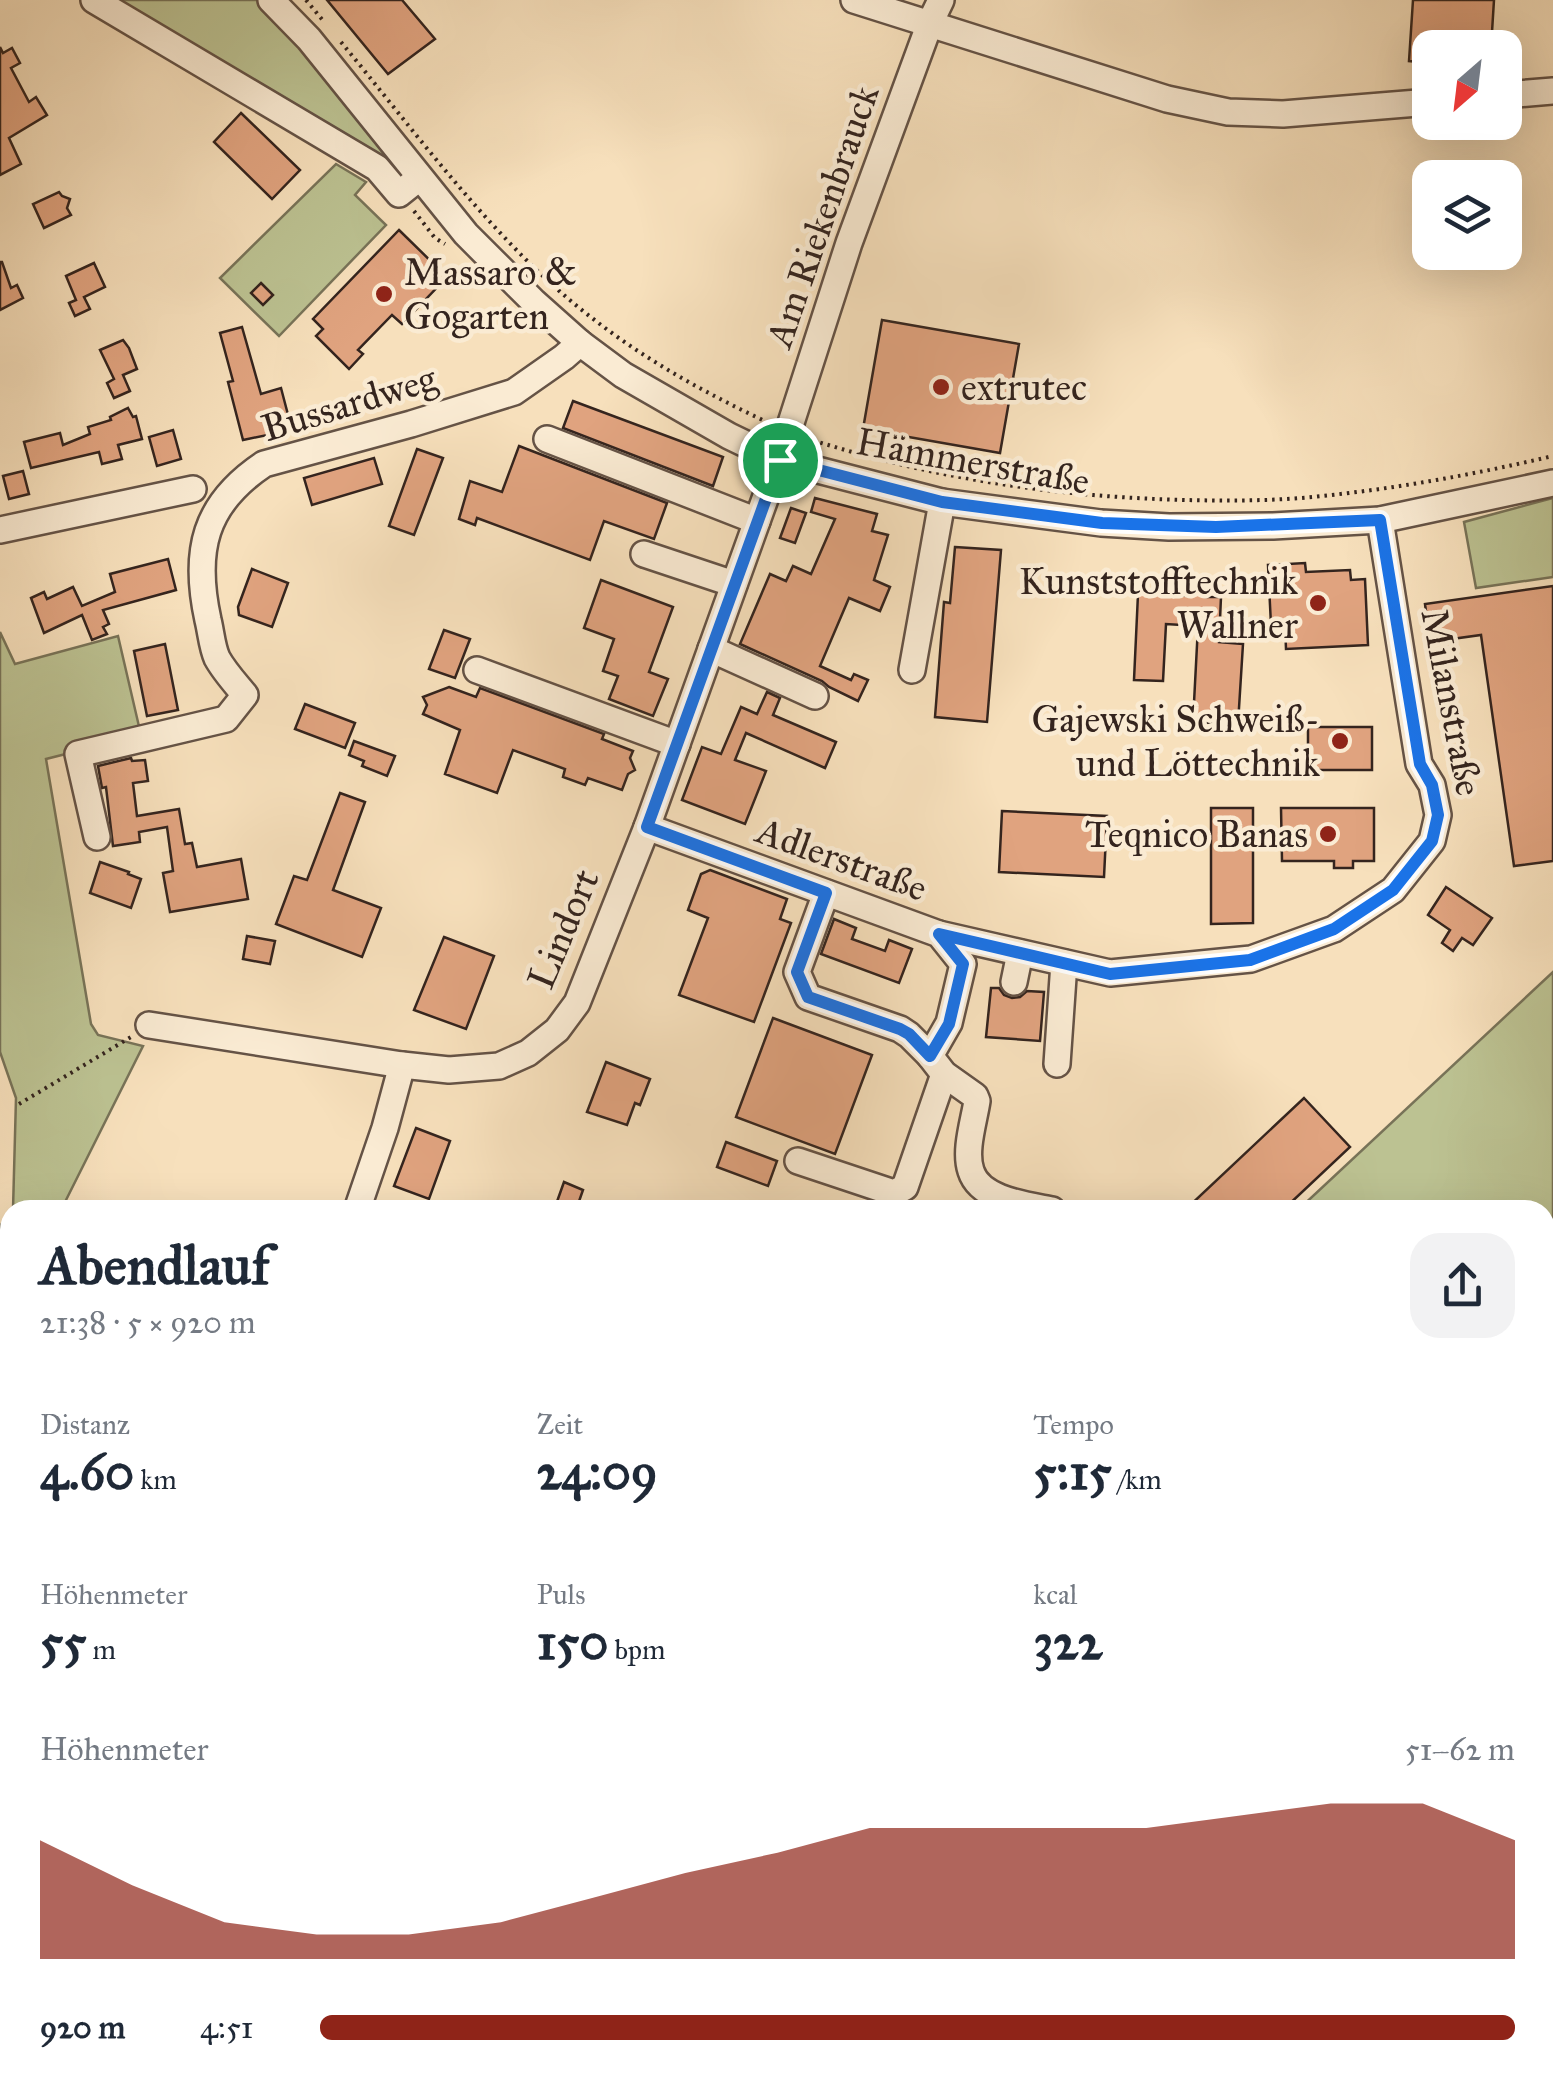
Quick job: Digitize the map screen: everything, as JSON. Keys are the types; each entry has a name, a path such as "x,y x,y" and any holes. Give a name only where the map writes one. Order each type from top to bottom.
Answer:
{"street":[{"path":"94,0 409,186"},
{"name":"Hämmerstraße","path":"271,0 309,40 409,186 466,234 534,302 623,374 780,460 942,502 1102,523 1169,527 1380,520 1553,484"},
{"path":"854,0 935,11 1167,99 1228,112 1283,114 1412,103"},
{"name":"Am Riekenbrauck","path":"780,460 850,243 935,11"},
{"path":"1522,94 1553,91"},
{"name":"Bussardweg","path":"97,838 78,754 226,719 245,695 217,657 202,594 206,532 226,496 264,464 514,392 580,343"},
{"path":"546,440 757,522"},
{"name":"Lindort","path":"149,1026 449,1070 499,1066 528,1053 558,1030 577,1002 647,827 780,460"},
{"path":"0,530 194,489"},
{"path":"912,670 942,502"},
{"name":"Milanstraße","path":"939,934 1110,974 1250,960 1334,929 1393,890 1432,841 1438,815 1432,785 1420,764 1380,520"},
{"path":"644,554 734,584"},
{"path":"711,649 815,696"},
{"path":"477,670 677,744"},
{"name":"Adlerstraße","path":"647,827 939,934 963,964 937,1065"},
{"path":"826,893 797,972 808,997 909,1034 937,1065 975,1096 970,1170 977,1181 1005,1200"},
{"path":"1014,982 1020,952"},
{"path":"1057,1064 1064,963"},
{"path":"360,1200 402,1065"},
{"path":"798,1161 894,1194 905,1187 937,1065"}],"path":[{"path":"306,0 490,221 538,270 590,316 650,360 787,432 927,472 1040,490 1130,498 1320,497 1442,480 1553,456"},
{"path":"19,1104 149,1026"}],"green space":[{"path":"94,0 260,0 396,150 377,168"},
{"path":"336,164 366,182 355,195 386,225 279,336 220,278"},
{"path":"1553,498 1553,577 1476,588 1464,522"},
{"path":"0,632 15,664 118,636 141,735 46,759 91,1024 98,1035 143,1046 66,1200 13,1200 16,1098 0,1052"},
{"path":"1553,972 1553,1200 1309,1200"}],"building":[{"path":"327,0 402,0 435,39 388,74"},
{"path":"1413,0 1494,0 1492,30 1412,30 1412,61 1409,61"},
{"path":"0,47 3,53 12,48 20,63 11,68 29,102 36,97 47,115 9,138 21,164 0,175"},
{"path":"241,113 300,170 272,199 214,142"},
{"path":"59,192 70,199 67,208 71,215 44,228 33,204"},
{"name":"Massaro & Gogarten","path":"399,230 447,277 402,324 392,315 358,350 363,354 349,369 316,336 323,329 313,319"},
{"path":"0,262 11,288 17,285 23,298 0,310"},
{"path":"94,263 105,287 84,297 90,309 75,316 69,303 76,300 66,276"},
{"path":"261,283 273,295 263,305 251,293"},
{"name":"extrutec","path":"882,320 1019,344 1000,453 863,429"},
{"path":"242,327 261,394 281,388 292,430 243,440 220,333"},
{"path":"123,340 137,369 123,375 130,391 114,398 107,383 114,379 100,350"},
{"path":"573,401 723,457 713,486 563,428"},
{"path":"128,408 136,416 142,439 118,445 122,459 102,464 99,452 31,468 24,442 60,433 63,445 90,434 88,427 111,420 110,417"},
{"path":"173,430 181,459 157,466 149,437"},
{"path":"519,446 667,503 654,539 604,521 590,560 477,518 475,525 459,519 470,481 502,492"},
{"path":"417,449 443,458 414,535 389,526"},
{"path":"374,458 382,484 312,505 304,478"},
{"path":"23,471 29,494 9,499 3,476"},
{"path":"815,498 877,514 872,531 888,535 874,580 890,587 880,611 849,598 820,666 851,680 854,674 868,680 858,701 740,644 770,574 786,581 793,566 811,574 835,519 811,512"},
{"path":"791,508 806,513 795,543 780,538"},
{"path":"955,547 1001,550 987,722 935,717 944,602 950,603"},
{"path":"168,559 176,590 103,610 109,624 103,627 107,634 92,640 82,615 44,633 31,598 44,592 47,599 73,587 82,606 115,592 110,574"},
{"name":"Kunststofftechnik Wallner","path":"1305,563 1306,572 1350,570 1351,580 1365,579 1368,645 1286,649 1285,624 1271,625 1268,565"},
{"path":"252,569 288,583 272,627 239,615 238,607"},
{"path":"601,580 673,607 649,672 668,679 653,716 609,699 618,676 603,671 614,639 584,628"},
{"path":"1553,586 1553,861 1514,866 1481,635 1430,642 1425,604"},
{"path":"1189,590 1207,590 1206,597 1221,597 1219,642 1243,644 1238,724 1193,722 1198,626 1166,624 1163,681 1134,680 1138,594 1189,596"},
{"path":"444,630 470,639 455,678 429,669"},
{"path":"165,644 178,710 147,716 134,651"},
{"path":"449,687 476,697 480,688 604,734 602,739 633,751 630,758 635,770 628,774 622,790 588,778 585,785 563,777 565,769 513,750 497,793 445,774 460,730 423,714 427,705 423,697"},
{"path":"767,692 780,698 773,715 836,742 825,768 746,733 735,760 766,771 745,824 682,800 702,747 721,754 741,707 757,714"},
{"path":"305,704 355,723 345,748 295,729"},
{"name":"Gajewski Schweiß- und Löttechnik","path":"1308,727 1372,727 1372,770 1308,770"},
{"path":"354,741 395,756 387,776 362,766 364,761 349,755"},
{"path":"131,758 145,760 148,781 133,783 137,816 179,809 185,844 192,843 197,867 241,859 248,899 170,912 163,873 173,871 167,827 139,832 140,842 113,846 106,787 102,788 98,766"},
{"path":"340,793 365,802 333,890 381,908 362,957 276,924 294,876 307,880"},
{"path":"1211,808 1253,808 1253,923 1211,924"},
{"name":"Teqnico Banas","path":"1281,808 1374,808 1374,861 1353,861 1353,868 1334,868 1334,861 1282,861"},
{"path":"1002,811 1107,816 1104,877 999,872"},
{"path":"100,862 141,879 131,908 90,893"},
{"path":"710,870 787,899 780,919 791,923 754,1022 679,995 708,918 688,910 701,874"},
{"path":"1446,887 1492,918 1473,945 1462,938 1453,951 1442,943 1450,930 1428,915"},
{"path":"834,919 856,928 852,939 885,951 889,940 912,949 899,983 821,954"},
{"path":"247,936 275,941 270,964 243,959"},
{"path":"444,937 494,956 466,1029 414,1010"},
{"path":"991,988 999,988 1012,998 1027,991 1044,992 1040,1041 986,1037"},
{"path":"773,1018 872,1055 835,1154 736,1117"},
{"path":"606,1062 650,1079 627,1125 587,1112"},
{"path":"1304,1098 1350,1147 1294,1200 1196,1200"},
{"path":"416,1128 450,1141 429,1199 394,1186"},
{"path":"726,1142 777,1161 768,1186 717,1167"},
{"path":"564,1182 583,1190 580,1200 558,1200"}],"place":[{"name":"Massaro & Gogarten","path":"384,294"},
{"name":"extrutec","path":"941,387"},
{"name":"Kunststofftechnik Wallner","path":"1318,603"},
{"name":"Gajewski Schweiß- und Löttechnik","path":"1340,741"},
{"name":"Teqnico Banas","path":"1328,834"}],"route":[{"path":"780,460 942,502 1102,523 1216,527 1380,520 1420,764 1432,785 1438,815 1432,841 1393,890 1334,929 1250,960 1110,974 939,934 963,964 949,1024 930,1056 900,1029 808,997 797,972 826,893 647,827 780,460"}]}
